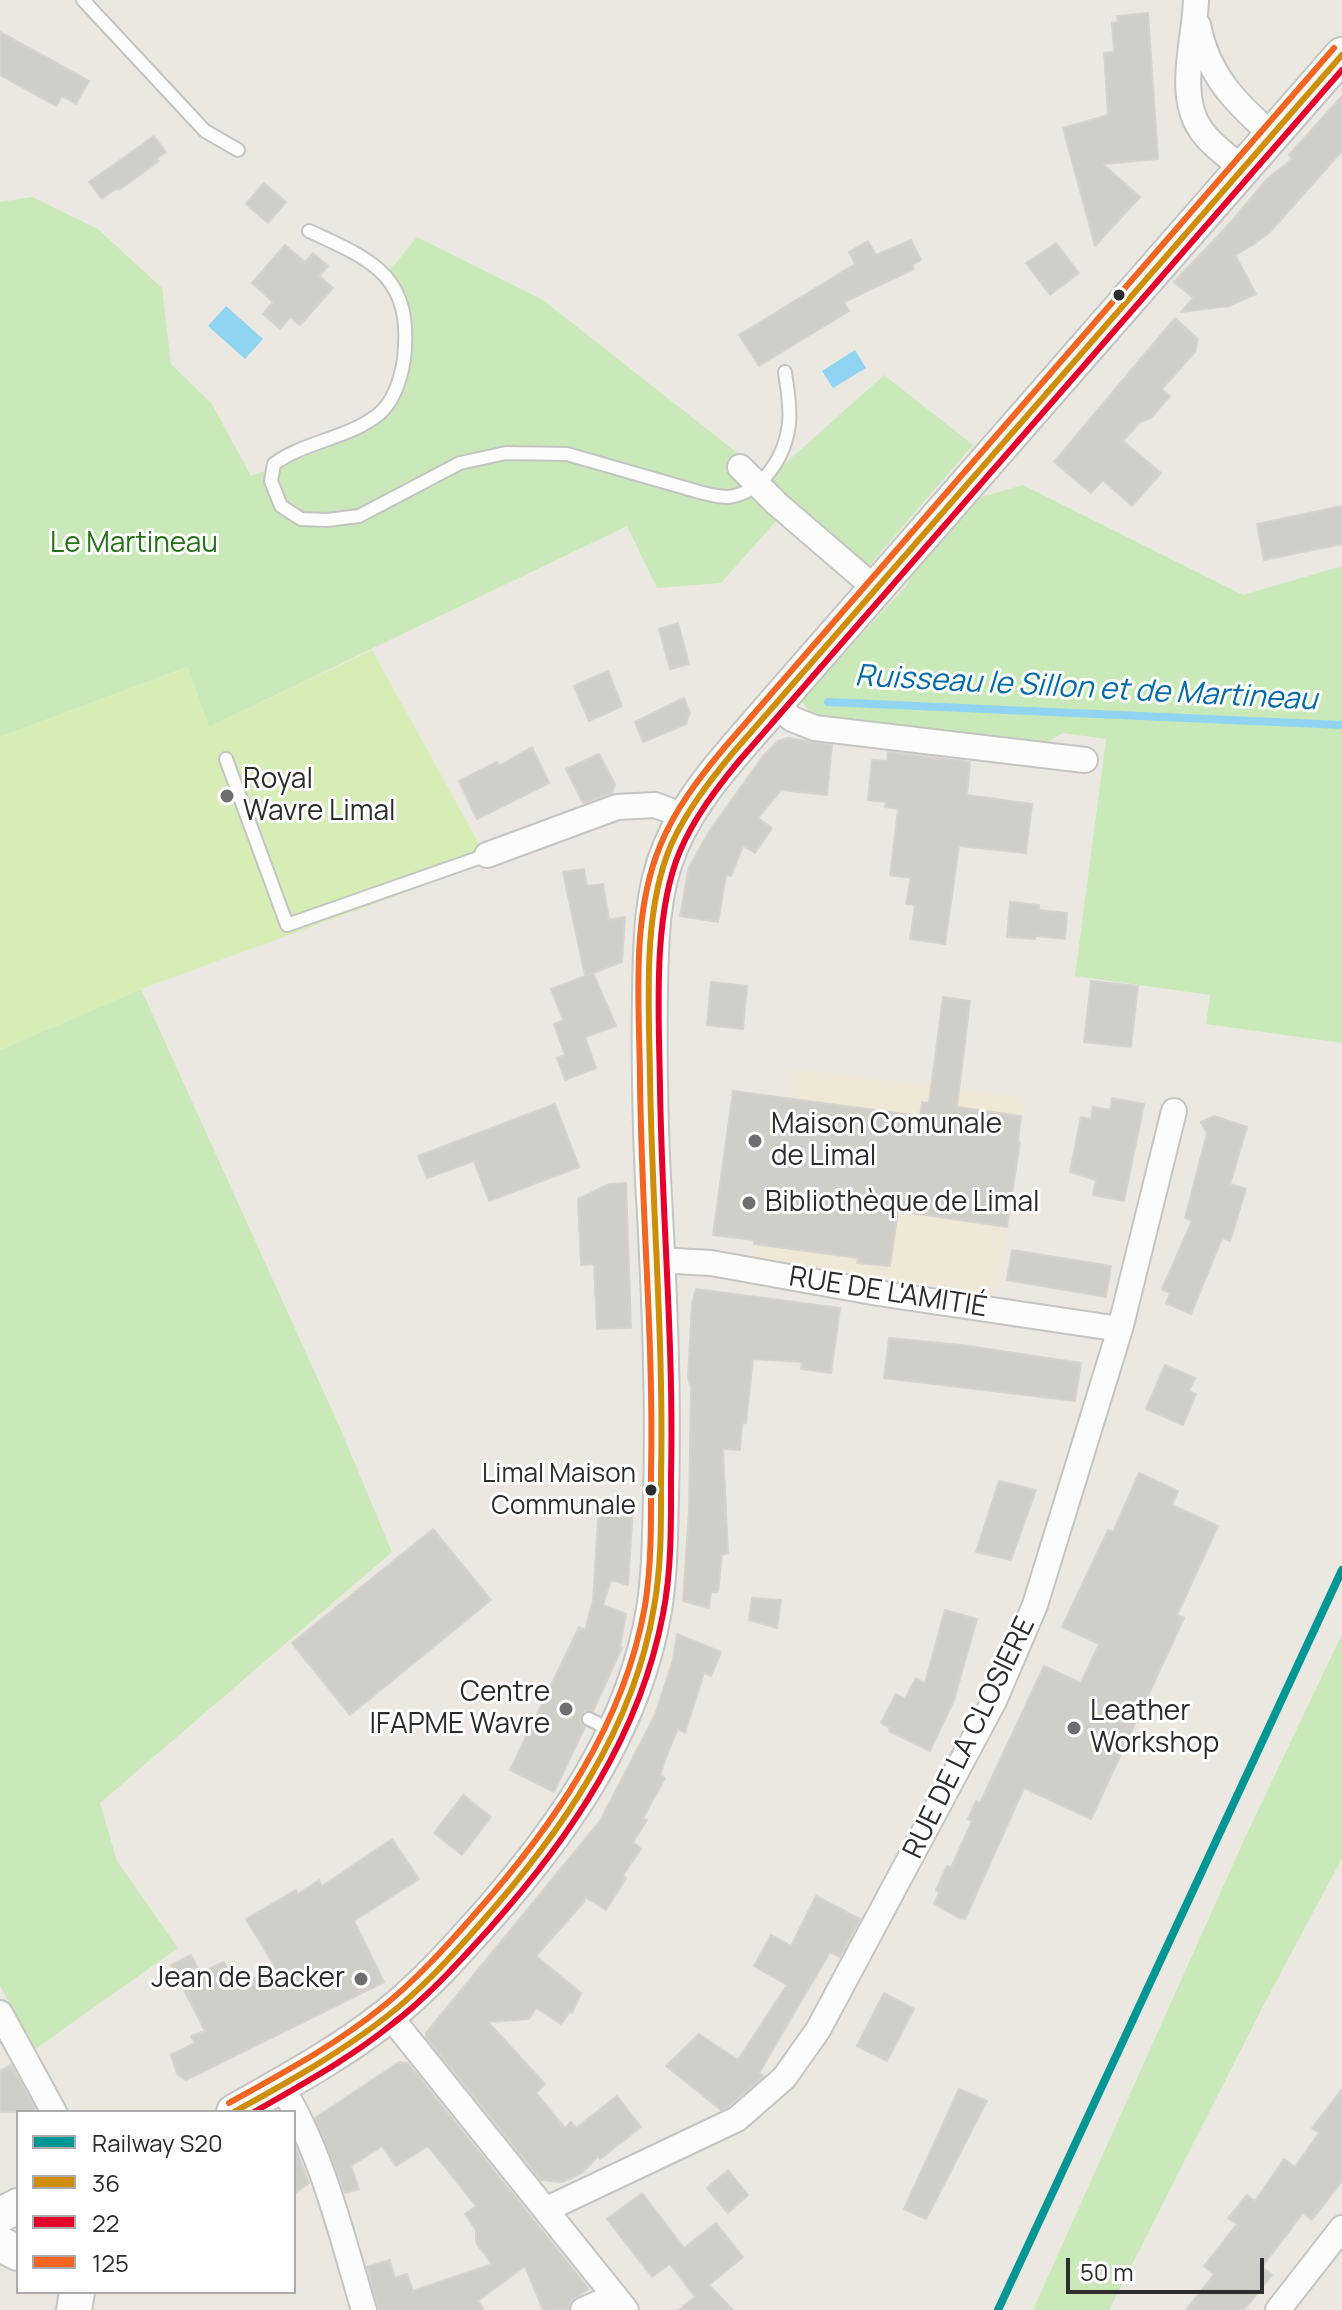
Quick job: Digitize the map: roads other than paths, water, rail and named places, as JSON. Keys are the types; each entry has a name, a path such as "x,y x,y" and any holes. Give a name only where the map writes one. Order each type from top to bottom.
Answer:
{"main road":[{"path":"238,2110 281,2086 389,2015 449,1960 529,1868 567,1817 599,1766 602,1725 640,1665 654,1610 663,1434 649,1064 654,902 668,852 684,816 775,704 1342,55"}],"street":[{"path":"1196,8 1200,37 1218,79 1235,101 1272,135"},
{"path":"1196,8 1190,41 1192,113 1201,130 1243,169"},
{"path":"749,475 776,503 876,589"},
{"path":"775,704 792,719 815,728 1085,760"},
{"path":"487,855 617,807 655,805 684,816"},
{"name":"RUE DE LA CLOSIERE","path":"547,2209 737,2119 784,2078 818,2030 994,1701 1035,1605 1120,1329 1174,1111"},
{"name":"RUE DE L'AMITIÉ","path":"657,1260 711,1263 878,1293 1120,1329"},
{"path":"0,2013 53,2110"},
{"path":"389,2015 620,2303 583,2310"},
{"path":"281,2086 295,2110"},
{"path":"296,2111 316,2156 364,2310"},
{"path":"1278,2310 1342,2228"}],"lane":[{"path":"83,0 205,131 238,150"},
{"path":"309,231 363,255 397,288 407,335 401,379 380,413 339,437 290,453 274,464 271,481 281,506 301,519 359,516 460,463 506,453 567,454 703,493 725,497 740,494 749,475 771,471 783,450 789,423 785,372"},
{"path":"226,759 287,925 487,855"}],"water":[{"path":"226,306 263,339 245,359 208,326"},
{"path":"855,350 866,368 833,388 822,371"}],"waterway":[{"name":"Ruisseau le Sillon et de Martineau","path":"828,702 1342,725"}],"rail line":[{"name":"S20","path":"998,2310 1342,1570"}],"place":[{"name":"Royal Wavre Limal","path":"227,796"},
{"name":"Maison Comunale de Limal","path":"755,1141"},
{"name":"Bibliothèque de Limal","path":"749,1203"},
{"name":"Limal Maison Communale","path":"651,1490"},
{"name":"Centre IFAPME Wavre","path":"566,1709"},
{"name":"Leather Workshop","path":"1074,1728"},
{"name":"Jean de Backer","path":"361,1979"}],"park label":[{"name":"Le Martineau","path":"134,544"}]}
